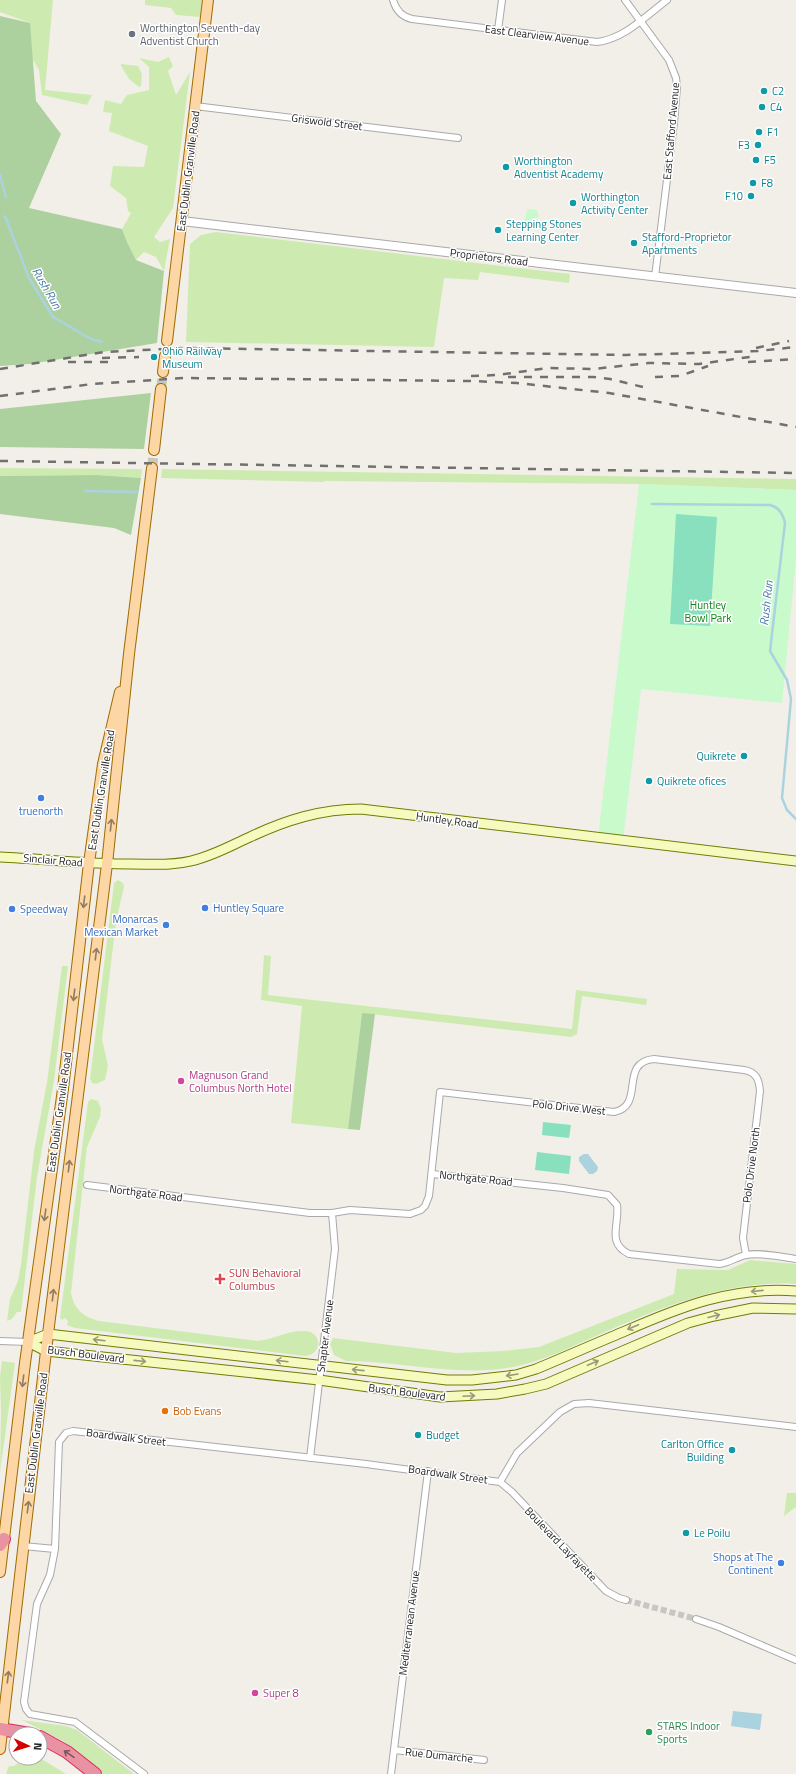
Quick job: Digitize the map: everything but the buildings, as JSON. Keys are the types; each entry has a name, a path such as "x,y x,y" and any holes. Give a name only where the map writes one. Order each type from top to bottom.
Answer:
{"highway":[{"path":"48,1741 67,1752 95,1774"}],"main road":[{"name":"East Dublin Granville Road","path":"167,342 208,0"},
{"path":"163,372 165,356"},
{"path":"154,450 161,389"},
{"name":"East Dublin Granville Road","path":"0,1749 48,1334 107,864 129,654 152,468"},
{"name":"East Dublin Granville Road","path":"0,1572 2,1542 28,1342 63,1089 89,863 103,764 129,654"},
{"name":"Huntley Road","path":"107,864 162,865 189,862 221,852 272,827 300,817 342,809 361,809 796,861"},
{"name":"Sinclair Road","path":"0,857 107,864"},
{"name":"Busch Boulevard","path":"28,1342 48,1334 447,1380 472,1380 516,1375 536,1369 690,1304 741,1293 765,1290 796,1291"},
{"name":"Busch Boulevard","path":"28,1342 46,1351 319,1380 440,1397 497,1394 546,1384 688,1323 753,1308 796,1309"}],"street":[{"name":"East Clearview Avenue","path":"393,0 397,10 407,18 597,42 607,41 618,36 667,0"},
{"path":"498,30 502,0"},
{"name":"East Stafford Avenue","path":"625,0 669,60 676,78 677,87 655,277"},
{"name":"Griswold Street","path":"195,106 458,138"},
{"name":"Proprietors Road","path":"182,221 796,294"},
{"name":"Polo Drive West","path":"432,1174 440,1092 614,1112 622,1110 628,1104 636,1069 641,1063 649,1059 752,1071 757,1076"},
{"name":"Polo Drive North","path":"746,1255 743,1238 760,1091 757,1076"},
{"name":"Northgate Road","path":"87,1185 310,1213 332,1213 350,1210 405,1214 416,1213 425,1206 428,1200 432,1174 563,1188 608,1195 617,1205 615,1237 621,1249 629,1254 719,1264 727,1263 746,1255 796,1259"},
{"name":"Shapter Avenue","path":"310,1458 335,1249 332,1213"},
{"path":"0,1341 28,1342"},
{"name":"Boardwalk Street","path":"55,1550 59,1442 66,1433 73,1431 428,1471 500,1482 517,1453 560,1412 574,1404 590,1403 796,1427"},
{"name":"Mediterranean Avenue","path":"391,1774 428,1471"},
{"name":"Boulevard Layfayette","path":"500,1482 512,1492 606,1590 619,1598 626,1600"},
{"path":"24,1546 55,1550 50,1575 37,1604 24,1702 26,1709 30,1714 66,1719 75,1722 144,1774"},
{"path":"696,1619 719,1627 796,1660"},
{"name":"Rue Dumarche","path":"394,1750 484,1760"}],"green space":[{"path":"0,0 53,0 45,90 92,95 87,105 42,95 39,70 30,55 30,23 0,12"},
{"path":"145,0 202,0 200,17 176,15 171,8 145,5"},
{"path":"0,16 30,23 36,101 61,134 29,208 122,229 136,260 164,271 157,343 30,364 0,366"},
{"path":"169,57 173,66 168,71 176,95 190,72 173,208 154,237 160,242 170,239 164,271 156,257 144,252 136,260 122,229 131,213 128,211 126,198 110,186 113,166 144,167 148,146 109,131 112,113 103,112 105,100 121,104 127,95 149,90 149,67 139,58 158,62"},
{"path":"121,64 138,66 142,74 141,86 139,87 129,79"},
{"path":"527,209 537,210 539,217 533,219 532,225 524,226"},
{"path":"216,232 570,274 569,283 480,272 478,280 444,278 434,347 186,342 190,244 201,235"},
{"path":"151,393 144,449 0,447 0,409"},
{"path":"0,468 142,469 141,478 97,475 0,476"},
{"path":"162,469 796,479 796,490 639,484 324,482 161,478"},
{"path":"97,475 141,478 131,535 114,528 0,514 0,476"},
{"name":"Huntley Bowl Park","path":"639,484 796,490 796,560 782,703 641,689 623,841 598,838"},
{"path":"676,514 717,517 710,626 670,624"},
{"path":"118,880 123,883 124,887 116,921 102,1039 108,1066 105,1080 96,1084 92,1083 90,1079 114,883"},
{"path":"264,955 271,956 268,995 572,1029 576,990 647,999 646,1005 582,996 577,1034 571,1037 362,1013 348,1129 291,1123 302,1006 261,1000"},
{"path":"62,966 68,966 54,1081 37,1177 21,1312 17,1312 12,1319 7,1321 10,1299 18,1281 21,1264 34,1151 47,1082"},
{"path":"362,1013 375,1014 360,1130 348,1129"},
{"path":"91,1099 98,1101 101,1109 100,1117 87,1147 71,1293 74,1304 80,1312 99,1321 258,1341 287,1333 299,1331 311,1332 315,1335 318,1344 315,1352 311,1355 305,1356 75,1328 67,1325 68,1321 65,1318 62,1320 60,1318 88,1102"},
{"path":"543,1122 571,1125 569,1138 542,1135"},
{"path":"537,1152 571,1156 569,1174 535,1170"},
{"path":"750,1260 796,1264 796,1284 744,1286 693,1298 644,1316 553,1355 526,1364 504,1368 458,1370 346,1361 334,1355 330,1344 333,1338 456,1353 503,1351 539,1347 674,1294 677,1269 728,1270"},
{"path":"2,1361 15,1363 0,1472 0,1377"},
{"path":"787,1493 796,1493 796,1507 784,1516"},
{"path":"22,1720 66,1726 77,1730 134,1774 103,1774 63,1741 48,1733 48,1726 34,1726"},
{"path":"48,1763 66,1774 6,1774 9,1766 48,1766"}],"water":[{"path":"584,1154 588,1154 598,1167 597,1171 593,1174 589,1174 579,1161 579,1157"},
{"path":"733,1711 762,1714 760,1730 731,1726"}],"waterway":[{"name":"Rush Run","path":"0,175 6,197"},
{"name":"Rush Run","path":"5,216 29,278 53,317 91,339 102,342"},
{"name":"Rush Run","path":"85,491 136,492"},
{"name":"Rush Run","path":"652,504 770,505 778,509 783,517 785,523 770,651 787,680 791,699 782,798 787,810 796,819"}],"tunnel":[{"path":"161,389 163,372"},
{"path":"152,468 154,450"},
{"path":"626,1600 696,1619"}],"railway":[{"path":"756,348 789,341"},
{"path":"0,369 104,352 185,348 626,355 758,351 796,347"},
{"path":"471,376 498,375 547,368 593,369 649,363 699,364 756,356"},
{"path":"102,358 139,357"},
{"path":"748,362 796,359"},
{"path":"68,362 108,362"},
{"path":"655,377 680,376 708,366"},
{"path":"508,377 593,377 610,379 647,388"},
{"path":"0,396 92,384 184,378 471,381 517,383 609,393 796,427"},
{"path":"0,461 796,473"}],"place":[{"name":"Worthington Seventh-day Adventist Church","path":"132,34"},
{"name":"C2","path":"764,91"},
{"name":"C4","path":"762,107"},
{"name":"F1","path":"759,132"},
{"name":"F3","path":"758,145"},
{"name":"F5","path":"756,160"},
{"name":"Worthington Adventist Academy","path":"506,167"},
{"name":"F8","path":"753,183"},
{"name":"F10","path":"751,196"},
{"name":"Worthington Activity Center","path":"573,203"},
{"name":"Stepping Stones Learning Center","path":"498,230"},
{"name":"Stafford-Proprietor Apartments","path":"634,243"},
{"name":"Ohio Railway Museum","path":"154,357"},
{"name":"Quikrete","path":"744,756"},
{"name":"Quikrete ofices","path":"649,781"},
{"name":"truenorth","path":"41,798"},
{"name":"Huntley Square","path":"205,908"},
{"name":"Speedway","path":"12,909"},
{"name":"Monarcas Mexican Market","path":"166,925"},
{"name":"Magnuson Grand Columbus North Hotel","path":"181,1081"},
{"name":"SUN Behavioral Columbus","path":"220,1279"},
{"name":"Bob Evans","path":"165,1411"},
{"name":"Budget","path":"418,1435"},
{"name":"Carlton Office Building","path":"732,1450"},
{"name":"Le Poilu","path":"686,1533"},
{"name":"Shops at The Continent","path":"781,1563"},
{"name":"Super 8","path":"255,1693"},
{"name":"STARS Indoor Sports","path":"649,1732"}]}
